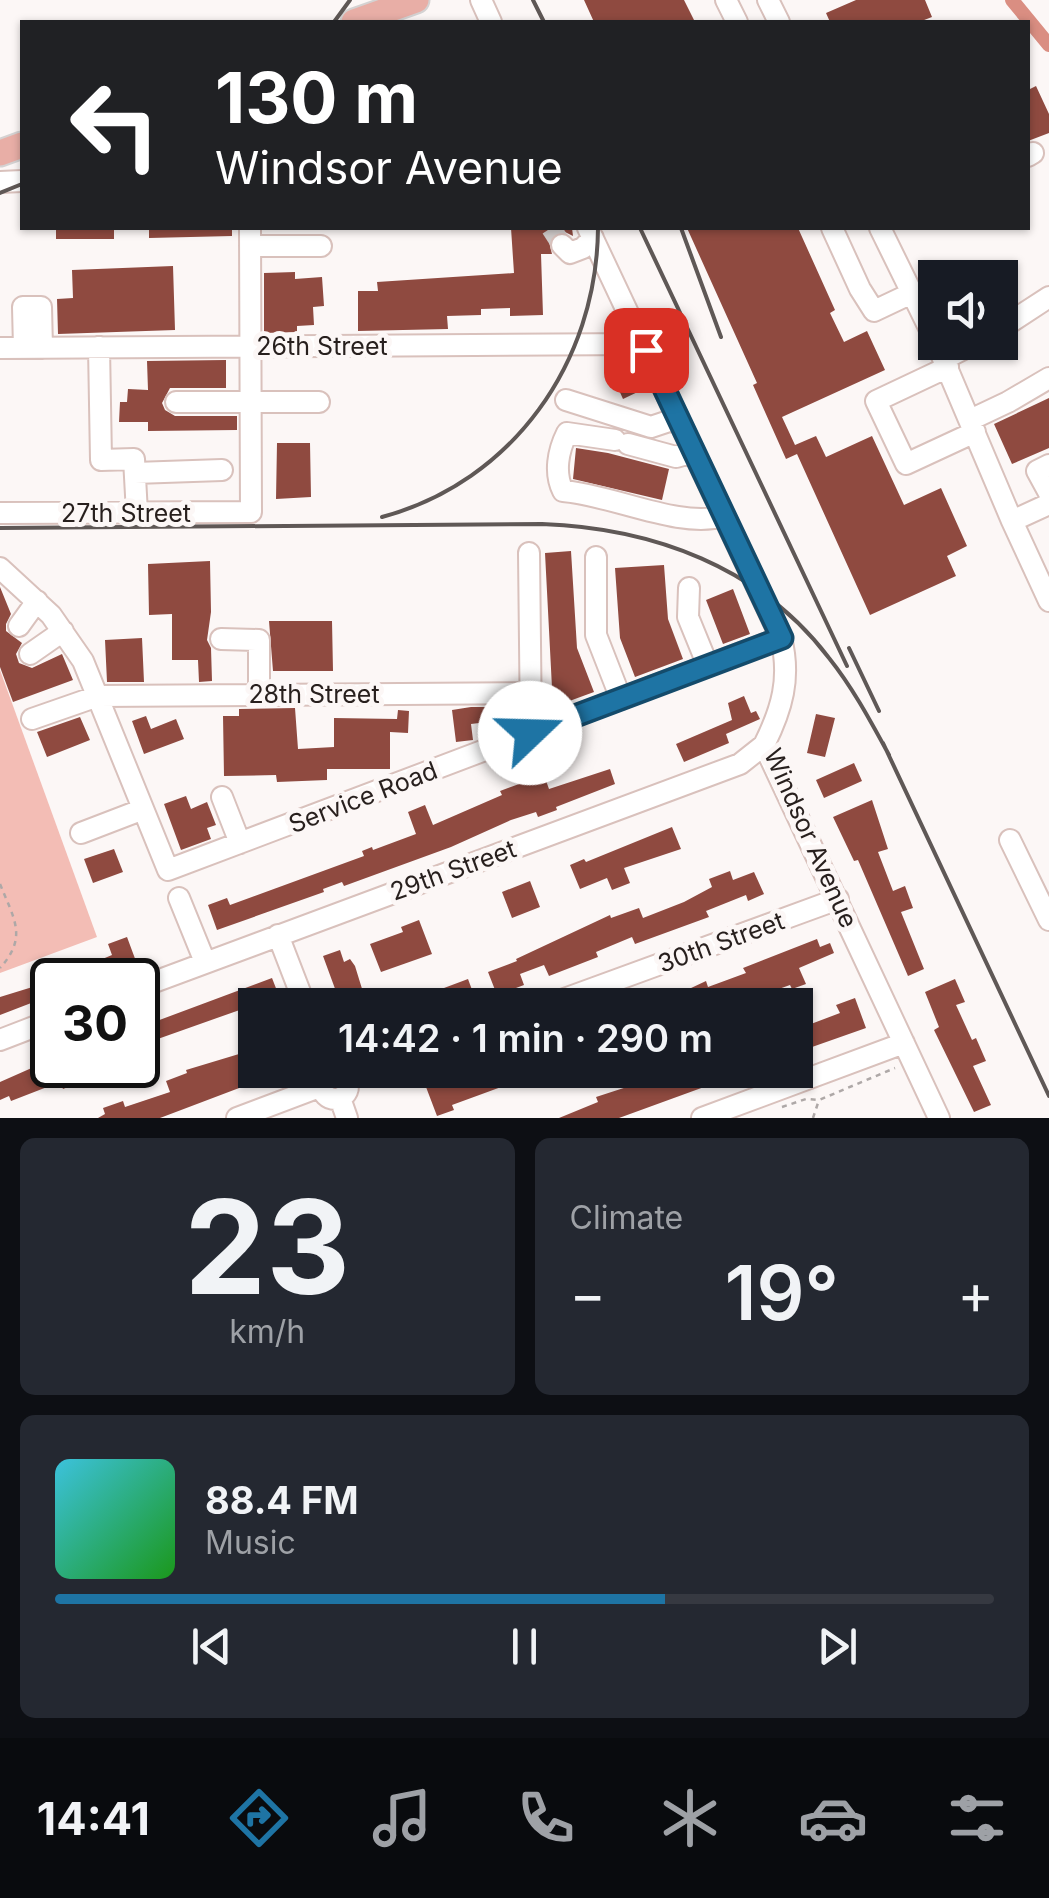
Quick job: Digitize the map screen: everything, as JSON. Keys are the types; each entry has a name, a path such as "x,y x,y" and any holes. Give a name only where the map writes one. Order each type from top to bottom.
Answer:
{"main road":[{"path":"360,20 416,0"}],"street":[{"path":"833,230 874,310 912,293"},
{"path":"881,230 918,305"},
{"path":"562,245 570,253 584,248 591,233"},
{"name":"Windsor Avenue","path":"591,233 782,638 787,667 785,689 776,722 764,745 838,899 901,1052 939,1118"},
{"path":"250,402 250,237 321,246"},
{"path":"1018,317 1049,297"},
{"name":"26th Street","path":"0,348 643,344"},
{"path":"99,347 101,460 134,459 137,513"},
{"path":"930,360 876,401 906,464 1049,378"},
{"path":"944,360 1049,600"},
{"path":"566,400 651,427 678,418"},
{"path":"176,402 319,402"},
{"name":"27th Street","path":"0,513 251,512 250,402"},
{"path":"694,452 676,457 622,442 567,433 560,446 557,479 563,491 586,493 688,520 708,521 724,516"},
{"path":"1049,466 1038,471 1049,494"},
{"path":"135,473 222,470"},
{"path":"1012,521 1049,504"},
{"path":"529,553 530,733"},
{"path":"596,557 596,635 621,699"},
{"path":"0,568 37,601 63,631 82,662 141,810 81,833"},
{"path":"689,588 688,617 708,666"},
{"path":"19,626 37,601"},
{"path":"30,654 63,631"},
{"name":"Service Road","path":"141,810 168,870 782,638"},
{"path":"221,640 259,640 258,694"},
{"name":"28th Street","path":"32,720 98,696 530,693"},
{"name":"29th Street","path":"160,979 740,764 764,745"},
{"path":"222,797 240,843"},
{"path":"1010,840 1040,879 1049,920"},
{"path":"179,898 205,962"},
{"name":"30th Street","path":"595,988 838,899"},
{"path":"278,935 298,988"},
{"path":"0,1040 30,1028"},
{"path":"702,1118 901,1052"},
{"path":"237,1118 333,1088"}],"path":[{"path":"0,884 15,920 18,939 14,952 0,968"},
{"path":"780,1108 819,1100 895,1069 901,1052"},
{"path":"813,1118 819,1100"}],"shaded area":[{"path":"0,670 97,937 40,958 30,958 30,962 0,973"}],"building":[{"path":"584,0 684,0 694,20 593,20"},
{"path":"856,0 925,0 932,17 829,20 826,13"},
{"path":"1036,86 1049,114 1049,133 1030,140 1030,89"},
{"path":"56,230 114,230 114,239 56,239"},
{"path":"149,230 232,230 232,236 149,238"},
{"path":"511,230 572,230 573,236 565,232 553,235 549,242 552,254 541,254 543,315 510,316 510,308 481,309 481,315 447,316 448,329 358,331 358,291 378,291 377,282 514,273"},
{"path":"688,230 799,230 835,310 830,313 844,342 867,331 885,370 782,417 795,445 816,436 826,457 872,436 904,505 941,488 967,546 947,556 956,576 870,615 797,454 786,459 753,385 757,383"},
{"path":"173,266 175,330 58,334 57,299 73,298 72,270"},
{"path":"295,272 295,279 322,277 324,306 313,307 314,325 297,326 297,332 264,333 264,273"},
{"path":"226,360 226,388 170,388 162,403 175,416 237,416 237,430 148,431 148,422 119,422 120,402 127,402 128,389 148,390 147,361"},
{"path":"633,360 646,388 623,399 610,370"},
{"path":"1049,398 1049,448 1012,464 994,424"},
{"path":"277,443 310,443 311,497 276,499"},
{"path":"576,448 669,469 662,500 573,479"},
{"path":"571,551 577,648 594,692 553,707 545,553"},
{"path":"210,561 207,640 211,648 212,681 199,682 198,660 172,660 172,614 149,615 148,564"},
{"path":"664,565 668,619 683,659 635,677 620,638 615,568"},
{"path":"0,587 11,614 6,631 22,643 16,654 19,663 32,668 62,654 73,680 13,702 0,667"},
{"path":"733,589 750,634 723,644 706,600"},
{"path":"269,621 332,621 333,671 273,671"},
{"path":"142,638 144,682 107,682 105,640"},
{"path":"744,696 751,713 756,711 760,719 726,734 729,743 684,762 676,744 732,720 728,703"},
{"path":"510,707 512,719 471,724 473,740 456,742 452,710"},
{"path":"295,708 298,749 334,747 334,718 397,719 398,710 409,711 408,733 390,732 390,769 327,769 327,780 277,782 276,775 224,776 223,716 239,716 239,709"},
{"path":"816,714 835,718 825,757 807,753"},
{"path":"146,716 151,729 176,719 184,739 144,754 132,721"},
{"path":"80,717 90,740 47,757 37,732"},
{"path":"854,763 862,781 824,798 816,780"},
{"path":"610,769 615,784 556,807 557,810 511,820 451,847 344,886 342,882 217,930 208,905 227,898 230,905 364,856 362,851 372,847 373,850 416,834 408,812 425,805 433,825 502,795 500,791 544,775 549,789"},
{"path":"186,796 191,809 207,802 216,825 207,828 211,839 181,850 164,804"},
{"path":"872,800 888,849 878,852 893,891 905,886 913,908 901,912 924,969 908,976 858,860 854,861 833,817"},
{"path":"672,827 681,849 624,868 630,883 612,890 607,878 580,889 570,865"},
{"path":"114,849 123,872 93,883 84,859"},
{"path":"730,871 733,880 754,872 764,894 748,901 746,895 706,911 709,917 635,944 632,937 596,952 598,957 549,976 544,965 520,974 524,985 516,988 494,988 488,972 610,915 611,918 639,908 643,918 684,902 712,887 709,879"},
{"path":"530,881 540,907 512,918 502,892"},
{"path":"419,920 432,954 381,972 370,944 403,932 401,927"},
{"path":"127,937 135,958 105,958 112,955 108,944"},
{"path":"817,939 820,947 830,943 834,953 799,968 806,984 795,988 691,988 706,981 708,987 746,973 743,968"},
{"path":"340,950 344,962 350,959 355,966 362,988 335,988 323,956"},
{"path":"272,978 276,988 245,988"},
{"path":"468,979 471,988 444,988"},
{"path":"955,979 965,1002 956,1005 986,1061 973,1066 991,1105 974,1112 934,1030 939,1027 925,992"},
{"path":"30,988 30,1003 0,1015 0,997"},
{"path":"238,991 238,1011 160,1038 160,1020"},
{"path":"855,998 866,1028 813,1047 813,1023 840,1013 836,1005"},
{"path":"238,1054 239,1088 160,1118 98,1118 105,1114 103,1108 123,1101 125,1107 170,1092 166,1081 187,1073 186,1070"},
{"path":"30,1069 30,1088 45,1088 11,1101 9,1096 0,1100 0,1082"},
{"path":"426,1088 498,1088 452,1105 454,1110 437,1116"},
{"path":"624,1088 701,1088 619,1118 559,1118 598,1102 596,1097"}],"waterway":[{"path":"1012,0 1028,20"},
{"path":"1030,22 1049,45"}],"tunnel":[{"path":"552,230 562,245"}],"railway":[{"path":"335,20 350,0"},
{"path":"533,0 543,20"},
{"path":"0,193 20,185"},
{"path":"382,517 429,500 471,476 508,446 539,410 564,369 582,325 594,277 598,230"},
{"path":"641,230 847,666"},
{"path":"682,230 721,337"},
{"path":"0,528 542,524 624,534 701,558 771,599 801,626 838,669 889,755"},
{"path":"849,648 879,711"},
{"path":"883,743 1049,1096"}],"route":[{"path":"530,733 782,638 646,350"}]}
